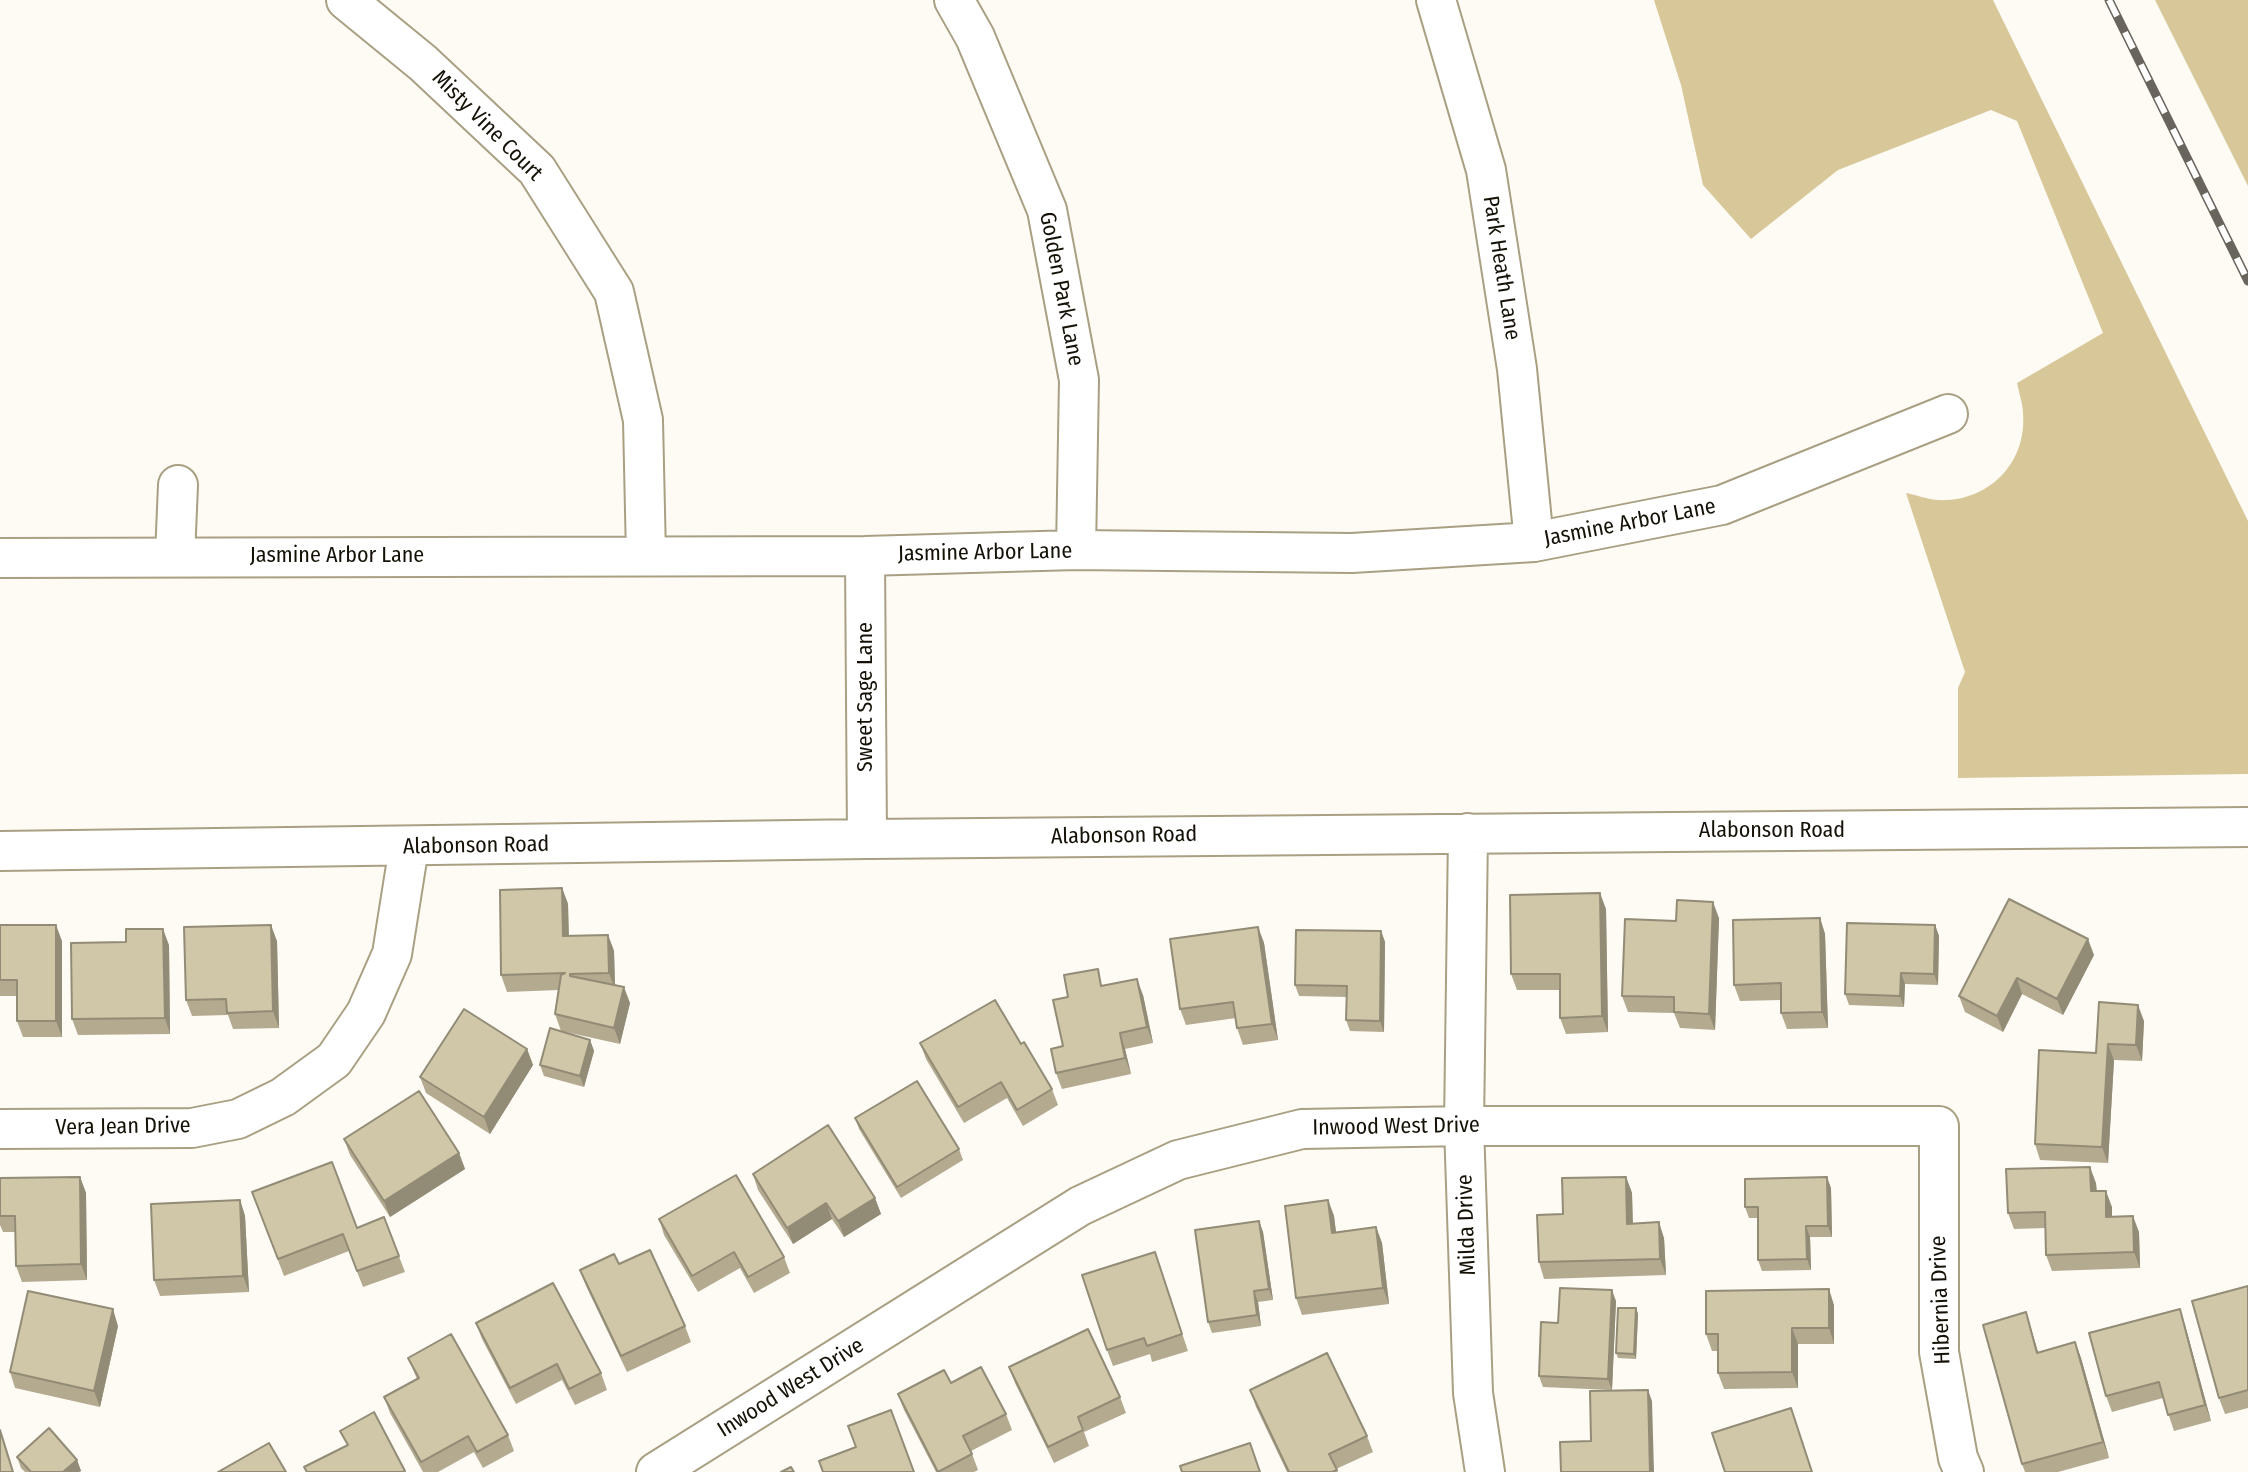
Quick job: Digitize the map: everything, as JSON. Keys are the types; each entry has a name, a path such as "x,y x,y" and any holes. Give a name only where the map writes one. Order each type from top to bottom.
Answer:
{"street":[{"name":"Misty Vine Court","path":"346,0 423,63 537,170 614,292 643,420 646,556"},
{"name":"Golden Park Lane","path":"954,0 975,37 1047,210 1079,380 1076,550"},
{"name":"Park Heath Lane","path":"1436,0 1486,170 1517,369 1534,542"},
{"name":"Jasmine Arbor Lane","path":"0,558 865,556 1076,550 1352,553 1534,542 1722,505 1948,414"},
{"path":"175,556 178,485"},
{"name":"Sweet Sage Lane","path":"865,556 867,839"},
{"name":"Alabonson Road","path":"0,851 867,839 2248,827"},
{"name":"Milda Drive","path":"1468,833 1464,1126 1473,1393 1485,1472"},
{"name":"Vera Jean Drive","path":"0,1129 192,1128 238,1119 283,1097 334,1060 366,1013 392,954 409,847"},
{"name":"Inwood West Drive","path":"656,1472 1080,1206 1178,1160 1302,1129 1939,1126"},
{"name":"Hibernia Drive","path":"1939,1126 1939,1352 1958,1458 1964,1472"}],"shaded area":[{"path":"1654,0 1993,0 2248,521 2248,774 1958,778 1958,688 1965,672 1906,493 1937,500 1955,499 1972,495 2000,477 2011,464 2023,432 2023,410 2017,383 2103,333 2017,121 1991,110 1838,170 1751,239 1703,185 1681,85"},
{"path":"2155,0 2248,0 2248,186"}],"building":[{"path":"562,888 563,936 608,935 609,973 570,976 624,987 614,1028 555,1014 561,975 565,973 501,975 500,890"},
{"path":"1600,893 1602,1016 1560,1018 1560,974 1511,974 1510,895"},
{"path":"2009,899 2088,939 2057,999 2017,978 1997,1016 1959,996"},
{"path":"1677,900 1713,902 1709,1014 1674,1012 1674,997 1622,996 1625,919 1676,921"},
{"path":"1820,918 1822,1012 1781,1013 1781,983 1734,985 1733,920"},
{"path":"1847,923 1935,925 1934,974 1901,973 1900,996 1845,994"},
{"path":"0,925 56,925 56,1021 17,1021 17,980 0,980"},
{"path":"271,925 273,1011 227,1013 226,999 186,1000 184,927"},
{"path":"1258,927 1272,1024 1237,1028 1233,1002 1180,1009 1170,939"},
{"path":"126,929 163,929 165,1018 72,1019 71,943 126,942"},
{"path":"1296,930 1381,931 1380,1021 1346,1020 1347,986 1295,985"},
{"path":"1098,969 1101,986 1137,979 1147,1027 1120,1033 1125,1058 1056,1073 1051,1049 1063,1046 1053,1000 1068,997 1064,975"},
{"path":"995,1000 1052,1089 1017,1110 1001,1082 958,1107 920,1043"},
{"path":"2099,1002 2138,1005 2136,1045 2108,1044 2102,1147 2035,1144 2039,1050 2096,1053"},
{"path":"464,1009 527,1049 484,1117 420,1077"},
{"path":"550,1028 590,1040 580,1076 540,1065"},
{"path":"917,1081 959,1149 897,1187 855,1118"},
{"path":"419,1091 459,1153 384,1201 344,1139"},
{"path":"828,1125 875,1198 838,1221 826,1203 787,1228 753,1174"},
{"path":"332,1162 357,1228 384,1217 399,1256 357,1271 343,1234 278,1259 252,1192"},
{"path":"2090,1167 2091,1191 2106,1191 2106,1217 2133,1216 2134,1252 2046,1255 2045,1212 2008,1213 2006,1169"},
{"path":"736,1175 784,1257 748,1277 734,1252 692,1276 659,1219"},
{"path":"80,1177 81,1264 16,1266 15,1216 0,1216 0,1178"},
{"path":"1626,1177 1627,1224 1659,1222 1660,1259 1539,1262 1537,1215 1563,1214 1562,1178"},
{"path":"1827,1177 1828,1226 1806,1226 1807,1259 1758,1260 1758,1207 1745,1207 1745,1179"},
{"path":"240,1200 243,1276 154,1280 151,1204"},
{"path":"1328,1200 1332,1233 1376,1227 1383,1288 1296,1298 1285,1206"},
{"path":"1259,1221 1269,1289 1254,1291 1257,1315 1208,1322 1195,1230"},
{"path":"650,1250 685,1326 621,1356 580,1270 614,1254 619,1264"},
{"path":"1155,1252 1182,1334 1147,1346 1144,1338 1107,1350 1082,1275"},
{"path":"553,1283 601,1373 569,1389 557,1364 510,1388 476,1323"},
{"path":"2248,1286 2248,1390 2219,1398 2192,1301"},
{"path":"1560,1288 1612,1290 1608,1379 1539,1376 1541,1322 1558,1323"},
{"path":"1829,1289 1829,1328 1792,1328 1792,1372 1718,1373 1718,1334 1706,1334 1706,1291"},
{"path":"28,1291 113,1309 94,1391 10,1372"},
{"path":"1618,1308 1636,1308 1634,1354 1616,1353"},
{"path":"2180,1309 2205,1405 2168,1415 2159,1382 2106,1396 2089,1333"},
{"path":"2026,1312 2037,1353 2075,1342 2103,1442 2022,1464 1983,1325"},
{"path":"1088,1329 1120,1397 1078,1417 1083,1430 1048,1447 1009,1367"},
{"path":"451,1334 508,1435 477,1452 468,1436 421,1462 384,1397 419,1378 408,1358"},
{"path":"1327,1353 1367,1436 1329,1454 1337,1470 1289,1472 1250,1390"},
{"path":"981,1367 1006,1414 963,1436 972,1454 938,1472 898,1394 944,1370 951,1383"},
{"path":"1648,1390 1650,1472 1561,1472 1560,1442 1591,1441 1590,1391"},
{"path":"1791,1408 1812,1472 1725,1472 1712,1433"},
{"path":"891,1410 914,1472 823,1472 819,1461 856,1447 848,1426"},
{"path":"374,1412 405,1471 307,1472 304,1467 348,1445 340,1431"},
{"path":"49,1428 77,1460 63,1472 31,1472 17,1457"},
{"path":"0,1430 13,1472 0,1472"},
{"path":"269,1443 286,1472 218,1472"},
{"path":"1250,1443 1260,1472 1182,1472 1180,1466"}],"railway":[{"path":"2109,0 2248,281"}]}
